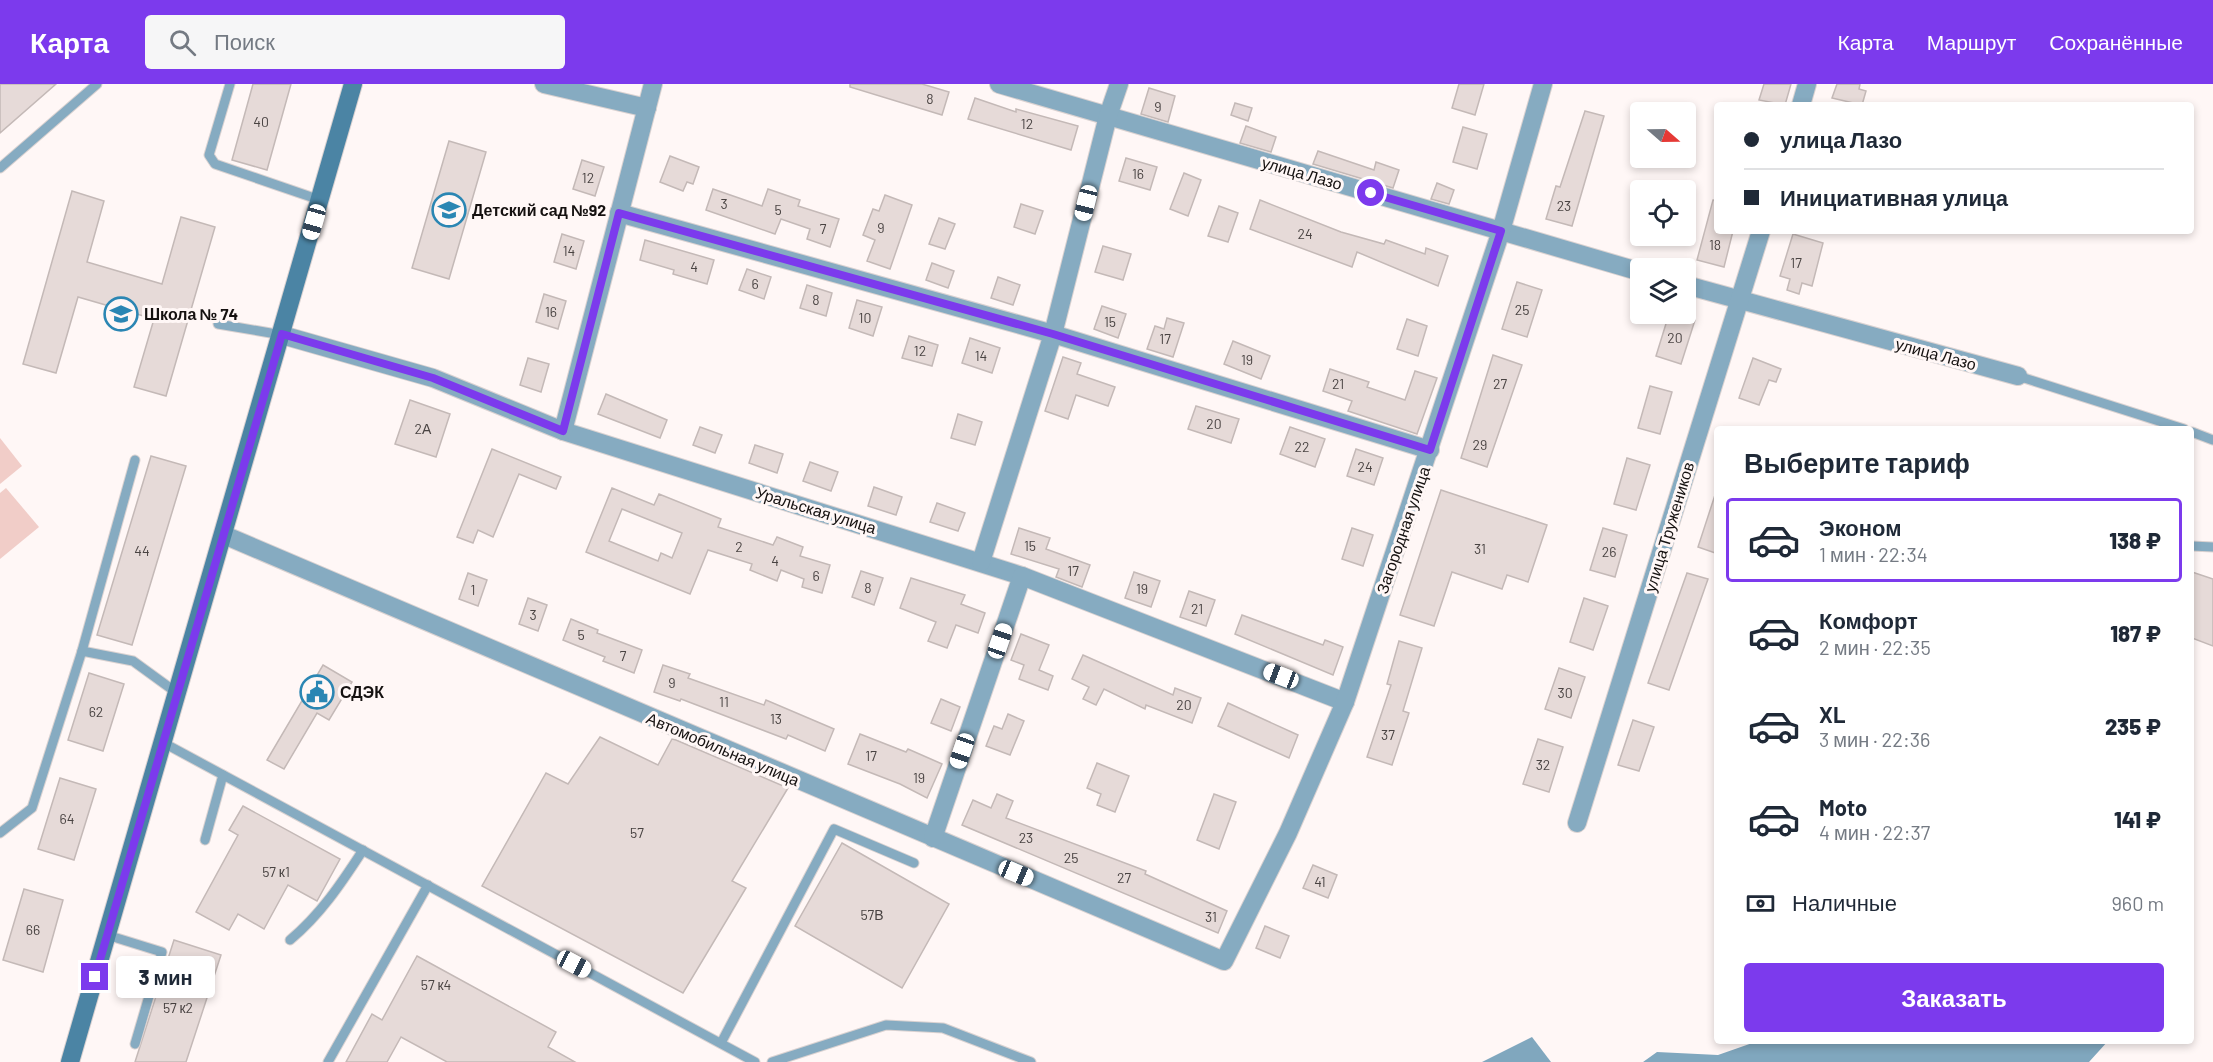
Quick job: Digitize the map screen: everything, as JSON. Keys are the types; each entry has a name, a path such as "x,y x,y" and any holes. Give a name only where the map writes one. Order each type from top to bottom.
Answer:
{"main road":[{"path":"70,1062 353,84"}],"street":[{"path":"544,84 647,108"},
{"path":"563,431 653,84"},
{"name":"улица Лазо","path":"999,84 1630,269"},
{"path":"981,562 1053,334 1108,116 1119,84"},
{"name":"Загородная улица","path":"1224,961 1288,832 1345,702 1501,231 1543,84"},
{"path":"1802,102 1807,84"},
{"path":"619,213 1053,334 1430,450"},
{"name":"улица Тружеников","path":"1577,823 1760,234"},
{"name":"улица Лазо","path":"1696,288 2018,376"},
{"name":"Уральская улица","path":"282,334 433,378 563,431 1022,576 1345,702"},
{"name":"Автомобильная улица","path":"224,535 1224,961"},
{"path":"933,838 1022,576"}],"lane":[{"path":"0,168 97,84"},
{"path":"230,84 209,154 214,164 320,200"},
{"path":"218,324 282,334"},
{"name":"улица Лазо","path":"2018,376 2175,426"},
{"path":"2194,433 2213,440"},
{"path":"0,833 32,808 82,651 135,460"},
{"path":"2194,546 2213,547"},
{"path":"82,651 133,661 177,693"},
{"path":"162,742 755,1062"},
{"path":"205,840 223,775"},
{"path":"721,1043 834,829 914,863"},
{"path":"290,940 309,924 335,893 363,850"},
{"path":"328,1062 428,885"},
{"path":"107,935 162,952 135,1044"},
{"path":"772,1062 886,1025 943,1028 1031,1062"}],"shaded area":[{"path":"0,438 22,466 0,484"},
{"path":"6,488 39,527 0,559 0,493"}],"water":[{"path":"1532,1037 1551,1062 1482,1062"},
{"path":"1749,1044 2105,1044 2089,1062 1643,1062 1657,1052 1718,1055"}],"building":[{"path":"0,84 56,84 0,133"},
{"path":"253,84 291,84 267,170 232,160"},
{"path":"850,84 922,84 949,92 942,115 850,87"},
{"path":"1459,84 1484,84 1475,115 1452,108"},
{"path":"1764,84 1791,84 1786,102 1759,100"},
{"path":"1837,84 1860,84 1859,89 1866,91 1863,102 1832,98"},
{"path":"1149,88 1175,96 1168,122 1141,114"},
{"path":"975,98 1016,112 1016,109 1078,126 1071,150 968,119"},
{"path":"1235,103 1252,108 1248,121 1231,115"},
{"path":"1585,111 1604,116 1572,226 1546,219 1556,186 1560,187"},
{"path":"1246,126 1276,137 1271,152 1240,143"},
{"path":"1463,127 1487,134 1477,169 1453,162"},
{"name":"Детский сад №92","path":"449,141 486,152 449,279 412,268"},
{"path":"1318,151 1374,170 1376,162 1399,170 1393,188 1313,164"},
{"path":"670,156 699,167 693,184 687,182 683,191 660,182"},
{"path":"1126,158 1157,167 1150,190 1119,181"},
{"path":"582,160 604,167 595,196 573,189"},
{"path":"1184,173 1201,180 1188,216 1170,209"},
{"path":"1437,183 1454,190 1449,204 1431,199"},
{"path":"713,189 762,206 768,189 800,200 798,206 839,219 830,247 807,239 810,229 781,219 775,234 706,210"},
{"path":"72,191 104,201 87,262 162,284 181,217 215,227 166,396 134,387 154,319 78,297 56,373 23,364"},
{"path":"885,195 912,205 890,269 867,261 875,240 863,235 873,209 879,211"},
{"path":"1260,200 1341,232 1384,244 1386,240 1425,254 1426,248 1448,256 1438,286 1357,252 1352,267 1250,229"},
{"path":"1714,200 1714,234 1732,234 1724,267 1697,260"},
{"path":"1021,204 1043,211 1035,234 1014,227"},
{"path":"1219,206 1238,213 1228,242 1208,236"},
{"path":"939,218 955,224 945,249 929,244"},
{"path":"562,234 584,241 576,269 554,262"},
{"path":"1793,234 1823,243 1812,286 1802,283 1799,294 1787,290 1790,279 1780,276"},
{"path":"645,240 714,260 707,284 673,274 674,270 640,260"},
{"path":"1103,246 1131,254 1123,280 1095,272"},
{"path":"932,263 954,271 948,288 926,280"},
{"path":"747,269 771,277 764,299 739,290"},
{"path":"998,277 1020,285 1013,305 991,298"},
{"path":"1517,282 1542,290 1527,337 1502,329"},
{"path":"807,285 832,293 826,316 800,308"},
{"path":"544,294 566,301 558,329 536,322"},
{"path":"857,300 882,307 873,336 849,328"},
{"path":"1102,306 1126,314 1118,338 1094,329"},
{"path":"1167,318 1184,323 1173,357 1147,349 1155,326 1164,329"},
{"path":"1407,319 1427,326 1418,356 1397,349"},
{"path":"1666,324 1694,324 1681,364 1656,356"},
{"path":"909,336 938,345 932,366 902,358"},
{"path":"970,338 1000,348 992,373 962,363"},
{"path":"1233,341 1270,356 1261,379 1224,364"},
{"path":"1493,355 1522,365 1487,467 1461,458"},
{"path":"1063,357 1081,363 1077,374 1115,387 1108,406 1076,395 1068,419 1045,411"},
{"path":"528,358 549,364 541,392 520,385"},
{"path":"1753,358 1781,369 1776,382 1769,380 1759,405 1739,398"},
{"path":"1330,369 1369,382 1367,387 1405,400 1415,371 1437,378 1417,434 1348,411 1352,401 1323,391"},
{"path":"1650,386 1672,392 1660,434 1638,428"},
{"path":"606,394 667,420 660,438 598,414"},
{"path":"410,400 450,414 436,457 395,444"},
{"path":"1196,406 1239,419 1231,443 1188,429"},
{"path":"958,414 982,422 975,445 951,438"},
{"path":"700,427 722,435 715,453 693,445"},
{"path":"1290,427 1325,439 1315,467 1280,454"},
{"path":"755,445 783,454 777,473 749,463"},
{"path":"492,449 561,477 556,489 519,474 493,537 478,530 473,543 457,537"},
{"path":"1356,449 1383,458 1374,485 1347,476"},
{"path":"151,456 186,466 132,645 97,635"},
{"path":"1627,458 1650,465 1636,510 1614,504"},
{"path":"810,462 838,472 831,491 803,481"},
{"path":"874,487 902,497 896,515 868,506"},
{"path":"612,488 654,505 659,494 721,519 718,527 773,545 777,537 803,547 800,556 830,565 822,593 802,587 804,579 781,570 777,581 750,570 752,564 708,550 690,594 586,552","holes":["622,509 682,533 672,558 661,553 658,561 609,541"]},
{"path":"1441,490 1547,525 1528,582 1507,575 1502,589 1452,572 1434,626 1400,615"},
{"path":"1714,498 1714,553 1698,547"},
{"path":"937,503 965,513 958,531 930,522"},
{"path":"1019,528 1050,538 1046,549 1090,565 1082,587 1056,577 1059,569 1011,554"},
{"path":"1352,528 1373,535 1363,566 1342,559"},
{"path":"1603,528 1627,535 1615,577 1590,570"},
{"path":"861,571 883,578 874,605 852,597"},
{"path":"1134,572 1160,581 1151,607 1125,598"},
{"path":"468,573 487,580 478,606 459,599"},
{"path":"1687,573 1708,579 1669,690 1648,683"},
{"path":"2194,573 2213,579 2213,646 2194,639"},
{"path":"911,578 965,595 961,604 985,613 978,633 956,625 947,648 928,641 936,622 900,608"},
{"path":"1189,591 1215,600 1206,626 1180,617"},
{"path":"528,598 547,605 538,631 519,624"},
{"path":"1584,598 1608,606 1593,650 1570,642"},
{"path":"1242,615 1323,645 1325,640 1343,647 1333,675 1235,634"},
{"path":"571,619 598,630 597,633 642,650 634,673 603,661 605,657 563,640"},
{"path":"1021,634 1049,645 1039,670 1053,676 1048,690 1019,679 1024,665 1011,660"},
{"path":"1399,641 1422,648 1403,711 1409,713 1392,765 1367,757 1391,685 1387,684"},
{"path":"1083,655 1173,695 1175,688 1201,698 1192,723 1146,705 1145,709 1104,689 1096,705 1083,699 1089,687 1072,679"},
{"path":"323,665 352,682 329,720 317,713 284,769 267,760"},
{"path":"663,665 690,674 688,678 764,705 766,700 834,729 825,751 788,735 786,739 681,699 680,701 654,692"},
{"path":"1559,668 1585,677 1571,718 1545,709"},
{"path":"89,673 124,684 103,751 68,740"},
{"path":"941,699 960,707 951,731 931,723"},
{"path":"1228,703 1298,735 1289,758 1218,726"},
{"path":"1008,714 1024,721 1010,755 986,746 994,726 1002,729"},
{"path":"1633,720 1654,727 1639,771 1618,765"},
{"path":"860,734 906,752 908,749 942,764 927,798 900,784 848,764"},
{"path":"600,737 658,765 672,739 676,740 788,788 732,881 746,888 683,993 482,886 546,773 568,784"},
{"path":"1538,739 1563,747 1549,792 1523,784"},
{"path":"1097,763 1129,776 1115,812 1097,805 1101,794 1087,788"},
{"path":"60,778 96,789 74,860 38,849"},
{"path":"997,794 1013,801 1006,818 1146,871 1145,874 1227,911 1218,933 962,825 973,800 991,808"},
{"path":"1214,794 1236,802 1219,849 1197,840"},
{"path":"243,806 340,859 317,901 288,885 264,929 238,914 229,930 196,912 238,835 229,830"},
{"path":"842,843 949,904 902,988 795,926"},
{"path":"1313,865 1337,875 1328,898 1303,888"},
{"path":"24,889 63,900 43,972 3,960"},
{"path":"1265,926 1289,936 1280,958 1256,948"},
{"path":"174,940 221,955 186,1062 135,1062"},
{"path":"417,956 556,1032 548,1047 575,1062 447,1062 401,1037 387,1062 346,1062 372,1014 382,1020"}],"place":[{"name":"Детский сад №92","path":"449,210"},
{"name":"Школа № 74","path":"121,314"},
{"name":"СДЭК","path":"317,692"}],"route":[{"path":"95,977 282,334 433,378 563,431 619,213 1053,334 1430,450 1501,231 1371,193"}]}
